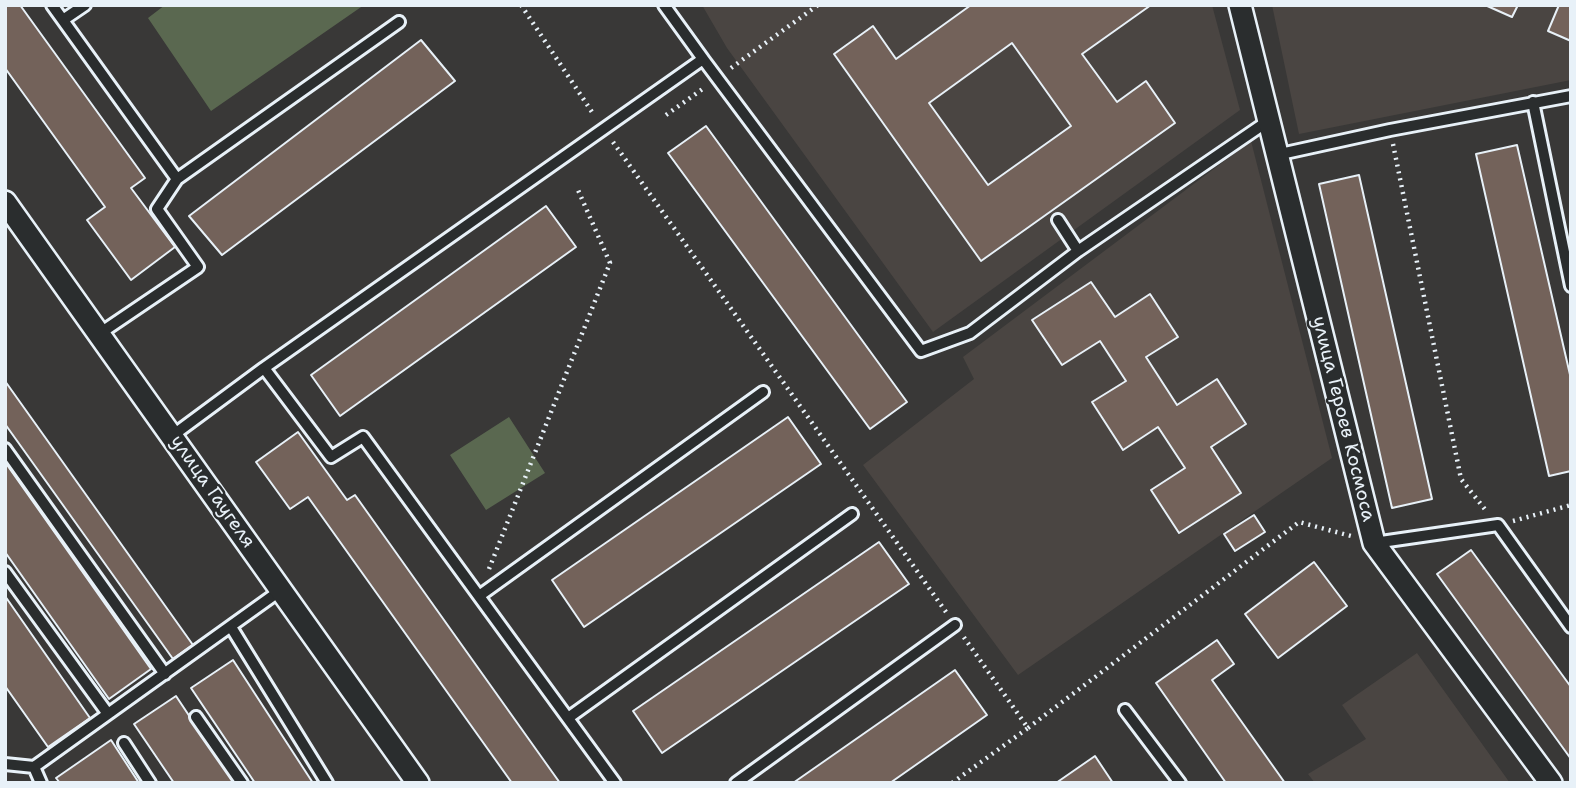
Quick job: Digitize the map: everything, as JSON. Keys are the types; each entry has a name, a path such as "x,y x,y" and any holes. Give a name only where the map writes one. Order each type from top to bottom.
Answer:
{"street":[{"name":"улица Героев Космоса","path":"1240,5 1374,543 1550,783"},
{"name":"улица Гаугеля","path":"5,202 418,783"}],"lane":[{"path":"52,5 177,179"},
{"path":"63,20 85,5"},
{"path":"664,5 920,351 970,333 1078,251 1268,121"},
{"path":"99,334 198,267 157,209 177,179 399,22"},
{"path":"172,436 702,59"},
{"path":"1276,155 1390,130 1571,96"},
{"path":"1533,102 1571,286"},
{"path":"1058,220 1078,251"},
{"path":"264,368 331,457 363,437 615,783"},
{"path":"479,596 763,391"},
{"path":"5,449 165,674"},
{"path":"568,718 852,514"},
{"path":"1374,543 1498,525 1571,627"},
{"path":"5,572 108,714"},
{"path":"5,764 34,768 281,590"},
{"path":"736,783 955,625"},
{"path":"230,627 327,783"},
{"path":"1125,710 1180,783"},
{"path":"196,717 242,783"},
{"path":"124,743 150,783"},
{"path":"34,768 41,783"}],"path":[{"path":"520,5 604,129 1028,728"},
{"path":"666,115 818,5"},
{"path":"1390,130 1461,480 1498,525 1571,505"},
{"path":"479,596 610,263 578,190"},
{"path":"952,783 1299,522 1374,543"}],"shaded area":[{"path":"702,5 1212,5 1240,110 933,332 727,48"},
{"path":"1272,5 1571,5 1571,80 1299,134"},
{"path":"1251,141 1332,458 1018,675 863,465 974,379 963,357"},
{"path":"1417,653 1510,783 1315,783 1308,774 1366,739 1342,705"}],"green space":[{"path":"165,5 364,5 211,111 148,18"},
{"path":"509,417 545,473 486,510 450,455"}],"building":[{"path":"5,5 20,5 145,178 131,188 175,247 131,280 87,220 105,207 5,68"},
{"path":"971,5 1151,5 1082,54 1117,102 1146,81 1175,123 981,261 834,54 873,26 896,59","holes":["1012,43 1071,126 988,185 929,103"]},
{"path":"1485,5 1518,5 1512,17"},
{"path":"1559,5 1571,5 1571,41 1548,31"},
{"path":"421,40 455,81 222,255 189,216"},
{"path":"706,126 907,402 870,429 668,153"},
{"path":"1517,145 1571,379 1571,471 1549,476 1476,154"},
{"path":"1359,175 1432,499 1392,508 1319,184"},
{"path":"546,206 576,247 340,416 311,375"},
{"path":"1091,282 1115,317 1150,294 1178,337 1146,357 1177,405 1217,379 1246,424 1211,447 1241,493 1179,533 1151,490 1185,468 1158,427 1123,450 1092,402 1126,381 1100,341 1062,365 1032,320"},
{"path":"5,381 193,645 173,659 5,424"},
{"path":"788,417 821,464 584,627 552,580"},
{"path":"298,432 347,500 355,495 560,783 512,783 308,497 290,509 256,462"},
{"path":"5,462 151,669 109,699 5,552"},
{"path":"1254,515 1265,532 1235,551 1224,534"},
{"path":"879,542 909,584 662,753 633,711"},
{"path":"1471,550 1571,687 1571,759 1437,574"},
{"path":"1314,562 1347,606 1278,658 1245,614"},
{"path":"5,596 90,718 48,747 5,686"},
{"path":"1217,640 1234,664 1212,680 1285,783 1226,783 1156,683"},
{"path":"233,660 313,783 255,783 191,688"},
{"path":"955,670 987,715 890,783 793,783"},
{"path":"176,696 234,783 174,783 134,724"},
{"path":"111,740 139,783 60,783 56,778"},
{"path":"1095,756 1113,783 1056,783"}]}
